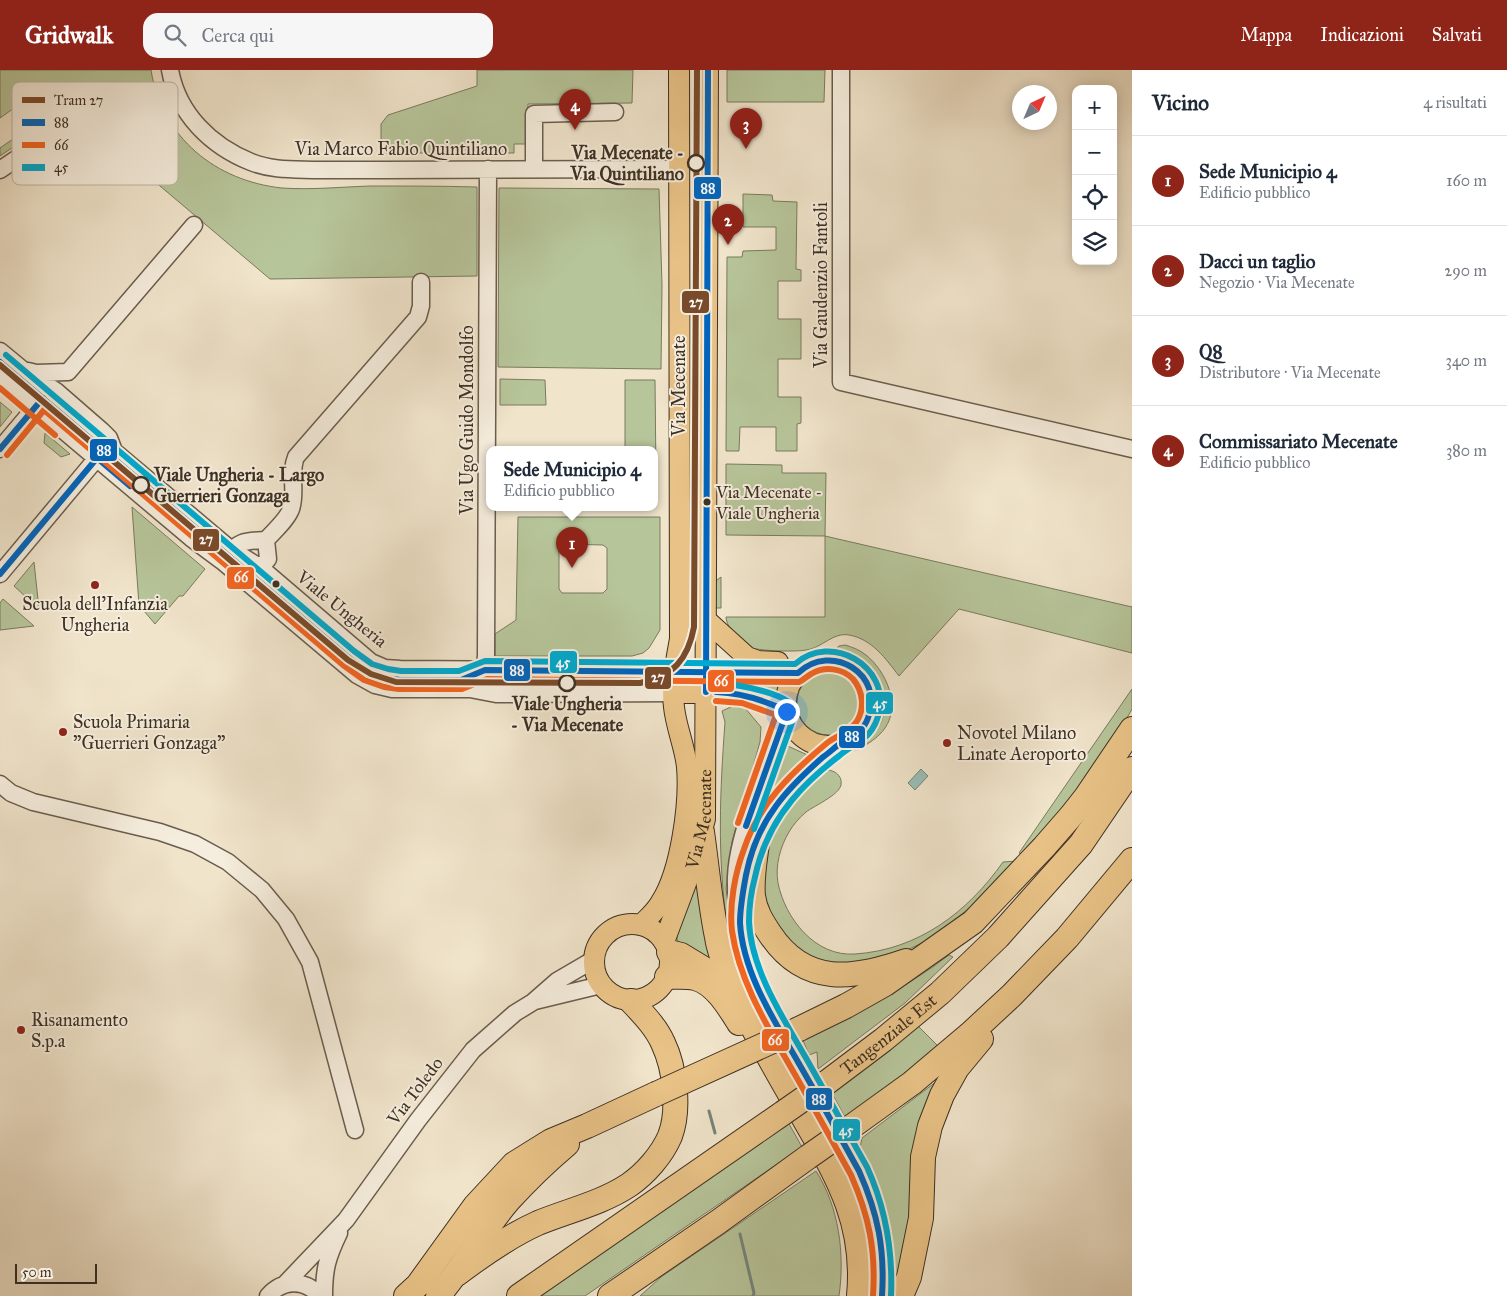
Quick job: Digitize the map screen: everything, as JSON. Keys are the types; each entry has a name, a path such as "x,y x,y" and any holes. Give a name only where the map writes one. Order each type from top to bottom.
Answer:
{"highway":[{"path":"406,1296 418,1285 475,1206 514,1164 551,1141 800,1029 846,1006 885,984 973,922 1044,847 1086,797 1132,729"},
{"name":"Tangenziale Est","path":"519,1296 826,1083 933,999 998,937 1081,844 1132,769"},
{"path":"702,832 717,939 738,997 781,1079 836,1175 850,1208 858,1239 861,1276 859,1296"},
{"path":"758,835 753,885 756,911 778,946 791,957 808,968 823,973 849,976 925,956"},
{"path":"901,1296 909,1277 921,1218 923,1157 930,1126 942,1095 957,1068 1132,860"},
{"path":"667,947 711,972 738,997"},
{"path":"610,1296 718,1222 912,1083 970,1034 1052,955"},
{"path":"667,977 695,978 706,982 724,1000 755,1048 825,1173 834,1193 845,1242 845,1285 843,1296"},
{"path":"457,1274 511,1237 628,1185 645,1171 659,1155 670,1136 674,1114 676,1101 672,1072 663,1042 651,1023 631,1001"},
{"path":"438,1296 457,1274 509,1201 540,1168 587,1126"},
{"path":"634,1296 718,1222"}],"main road":[{"name":"Via Mecenate","path":"641,925 662,901 669,886 680,847 685,811 687,767 674,707 674,671 680,639 679,70"},
{"name":"Via Mecenate","path":"667,977 670,967 667,947 705,819 708,70"},
{"path":"705,620 742,654 752,659 805,668"},
{"path":"674,693 706,682 805,668 828,660 848,664 861,674 869,688 872,704 866,724 853,738 839,744 782,796 758,835"},
{"path":"805,668 788,690 786,700 790,721 796,730 808,740 823,745 839,744"},
{"path":"674,671 738,693 759,697 787,711"},
{"path":"667,947 658,935 641,925 625,924 610,930 603,936 597,945 593,960 595,973 601,985 614,997 631,1001 644,999 655,993 667,977"}],"street":[{"name":"Via Gaudenzio Fantoli","path":"841,70 841,382 1132,449"},
{"name":"Via Marco Fabio Quintiliano","path":"178,96 194,122 220,146 253,163 270,168 680,169"},
{"path":"534,169 534,114 615,112"},
{"path":"0,170 12,162"},
{"name":"Via Ugo Guido Mondolfo","path":"486,446 488,169"},
{"path":"23,370 36,373 68,372 194,226"},
{"path":"227,555 243,541 266,540 288,515 292,506 292,469 296,457 418,317 421,312 421,282"},
{"name":"Viale Ungheria","path":"0,351 23,370 56,391 109,438 114,451 227,555 249,583 357,676 375,685 392,689 470,689 496,694 674,693"},
{"path":"68,372 73,406"},
{"name":"Viale Ungheria","path":"0,377 40,403 97,458 191,538 261,568 371,662 385,668 674,671"},
{"path":"0,449 40,403"},
{"path":"0,574 97,458"},
{"name":"Via Ugo Guido Mondolfo","path":"485,670 486,503"},
{"path":"249,583 268,559 266,540"},
{"path":"366,680 371,662"},
{"path":"470,689 482,678 485,670"},
{"path":"787,711 744,830 738,856 736,898 740,928 746,952 763,998 870,1194 881,1237 884,1263 882,1296"},
{"path":"0,784 11,793 33,802 186,840 228,862 262,890 286,919 310,962 355,1130"},
{"path":"740,928 746,874 758,835"},
{"path":"533,1002 557,980 593,960"},
{"path":"533,1002 601,985"},
{"name":"Via Toledo","path":"346,1220 418,1120 473,1050 515,1013 533,1002"},
{"path":"285,1284 346,1220"},
{"path":"322,1296 324,1272 330,1251 346,1220"},
{"path":"268,1296 275,1289 292,1283 304,1284 322,1296"}],"green space":[{"path":"0,70 151,70 154,82 12,82 12,110 0,118"},
{"path":"477,70 633,70 632,103 528,104 527,144 514,144 514,153 381,153 381,124 388,115 477,86"},
{"path":"727,70 825,70 824,102 727,102"},
{"path":"178,132 196,152 214,166 258,184 293,189 370,186 477,187 477,276 270,279 159,185 178,185"},
{"path":"12,140 12,148 0,156 0,148"},
{"path":"499,188 659,189 662,285 661,369 498,367"},
{"path":"743,194 772,195 773,201 797,202 796,269 801,270 801,281 778,281 778,319 801,319 801,359 778,359 778,397 801,397 801,423 797,424 797,451 776,451 776,427 740,427 739,451 726,451 727,257 742,257 743,251 776,250 776,227 743,227"},
{"path":"500,379 545,380 546,405 500,405"},
{"path":"625,380 655,380 656,446 625,446"},
{"path":"0,402 12,412 0,427"},
{"path":"45,433 70,454 61,457 44,443"},
{"path":"726,464 782,465 782,473 826,473 825,536 726,535"},
{"path":"132,507 205,569 183,596 179,596 155,624 139,605"},
{"path":"518,517 660,517 660,630 649,648 643,653 632,656 495,656 495,634 516,620","holes":["563,544 603,545 607,548 607,589 603,593 562,593 559,589 559,548"]},
{"path":"825,536 1132,607 1132,653 959,609 899,676 872,645 849,635 838,636 812,649 801,651 763,650 748,646 735,635 726,617 825,617"},
{"path":"34,562 39,609 14,586"},
{"path":"721,577 721,608 714,608 713,583"},
{"path":"3,599 34,626 0,630 0,603"},
{"path":"845,645 866,655 880,670 889,689 891,699 890,719 885,728 879,735 857,750 856,748 878,728 882,720 884,702 878,684 868,668 853,657 831,653 839,646"},
{"path":"823,671 835,671 852,680 859,691 861,703 859,715 852,726 835,735 823,735 811,730 802,721 797,709 797,697 802,685 811,676"},
{"path":"725,682 780,682 783,684 783,687 778,701 725,686"},
{"path":"1132,689 1132,709 1123,725 1061,811 1022,854 1019,853"},
{"path":"733,706 745,708 761,727 760,742 732,842 726,888 730,923 727,924 721,848 721,798 725,722 722,711"},
{"path":"781,743 812,757 792,771 775,789 771,790 768,786"},
{"path":"824,770 837,773 841,785 836,793 806,812 792,827 781,850 777,877 787,909 795,922 804,933 827,949 840,953 855,954 878,951 900,945 920,936 957,912 974,897 1003,862 1017,861 994,888 932,938 893,957 866,965 816,962 790,946 761,906 767,837 785,804"},
{"path":"699,855 719,971 683,951 677,939 678,925"},
{"path":"949,955 953,957 905,1003 818,1069 817,1052 809,1055 802,1038 896,990"},
{"path":"918,1026 938,1046 886,1088 845,1117 831,1092"},
{"path":"941,1078 900,1284 893,1277 890,1236 874,1184 860,1148 862,1138"},
{"path":"788,1122 802,1147 585,1296 540,1296"},
{"path":"816,1171 830,1200 838,1231 841,1264 839,1296 640,1296 661,1277"}],"water":[{"path":"921,769 928,776 915,790 908,783"}],"waterway":[{"path":"709,1111 715,1133"},
{"path":"740,1234 754,1293 753,1296"}],"tram line":[{"name":"27","path":"0,365 348,660 371,674 396,682 640,683 662,676 677,665 683,657 688,648 694,627 697,70"}],"transit line":[{"name":"88","path":"706,692 708,70"},
{"name":"45","path":"6,355 354,651 372,664 401,671 459,671 485,661 795,664 809,655 825,652 840,653 855,659 867,668 876,681 880,696 879,713 876,722 868,735 820,771 792,800 779,818 764,846 758,866 751,894 749,922 751,940 756,957 770,993 867,1167 874,1183 887,1230 891,1262 891,1296"},
{"name":"88","path":"0,362 349,658 368,672 400,680 461,680 485,670 798,673 811,664 826,660 840,662 852,667 862,676 869,688 871,702 866,723 857,733 836,746 804,774 786,793 771,814 757,839 748,866 740,923 742,942 747,960 761,996 814,1089 866,1187 879,1232 883,1279 882,1296"},
{"name":"66","path":"0,388 55,435"},
{"name":"88","path":"0,449 43,398"},
{"name":"66","path":"7,455 44,410 343,665 364,680 384,687 399,689 462,689 487,679 799,682 816,671 828,669 839,670 849,675 861,694 860,716 847,731 827,743 801,766 778,790 758,818 750,833 735,879 731,921 736,949 747,984 772,1034 851,1175 857,1190 870,1234 874,1279 873,1296"},
{"name":"88","path":"0,574 97,458 130,486"},
{"name":"45","path":"716,683 736,685 776,695 786,700 793,707 795,714 754,829"},
{"name":"88","path":"716,692 753,698 787,711 746,826"},
{"name":"66","path":"716,701 742,703 776,715 738,823"}],"place":[{"name":"Commissariato Mecenate","path":"575,130"},
{"name":"Q8","path":"746,149"},
{"name":"Via Mecenate - Via Quintiliano","path":"696,163"},
{"name":"Dacci un taglio","path":"728,245"},
{"name":"Viale Ungheria - Largo Guerrieri Gonzaga","path":"141,485"},
{"name":"Via Mecenate - Viale Ungheria","path":"707,502"},
{"name":"Sede Municipio 4","path":"572,568"},
{"name":"Scuola dell'Infanzia Ungheria","path":"95,585"},
{"name":"Viale Ungheria - Via Mecenate","path":"567,683"},
{"name":"Scuola Primaria \"Guerrieri Gonzaga\"","path":"63,732"},
{"name":"Novotel Milano Linate Aeroporto","path":"947,743"},
{"name":"Risanamento S.p.a","path":"21,1030"}]}
